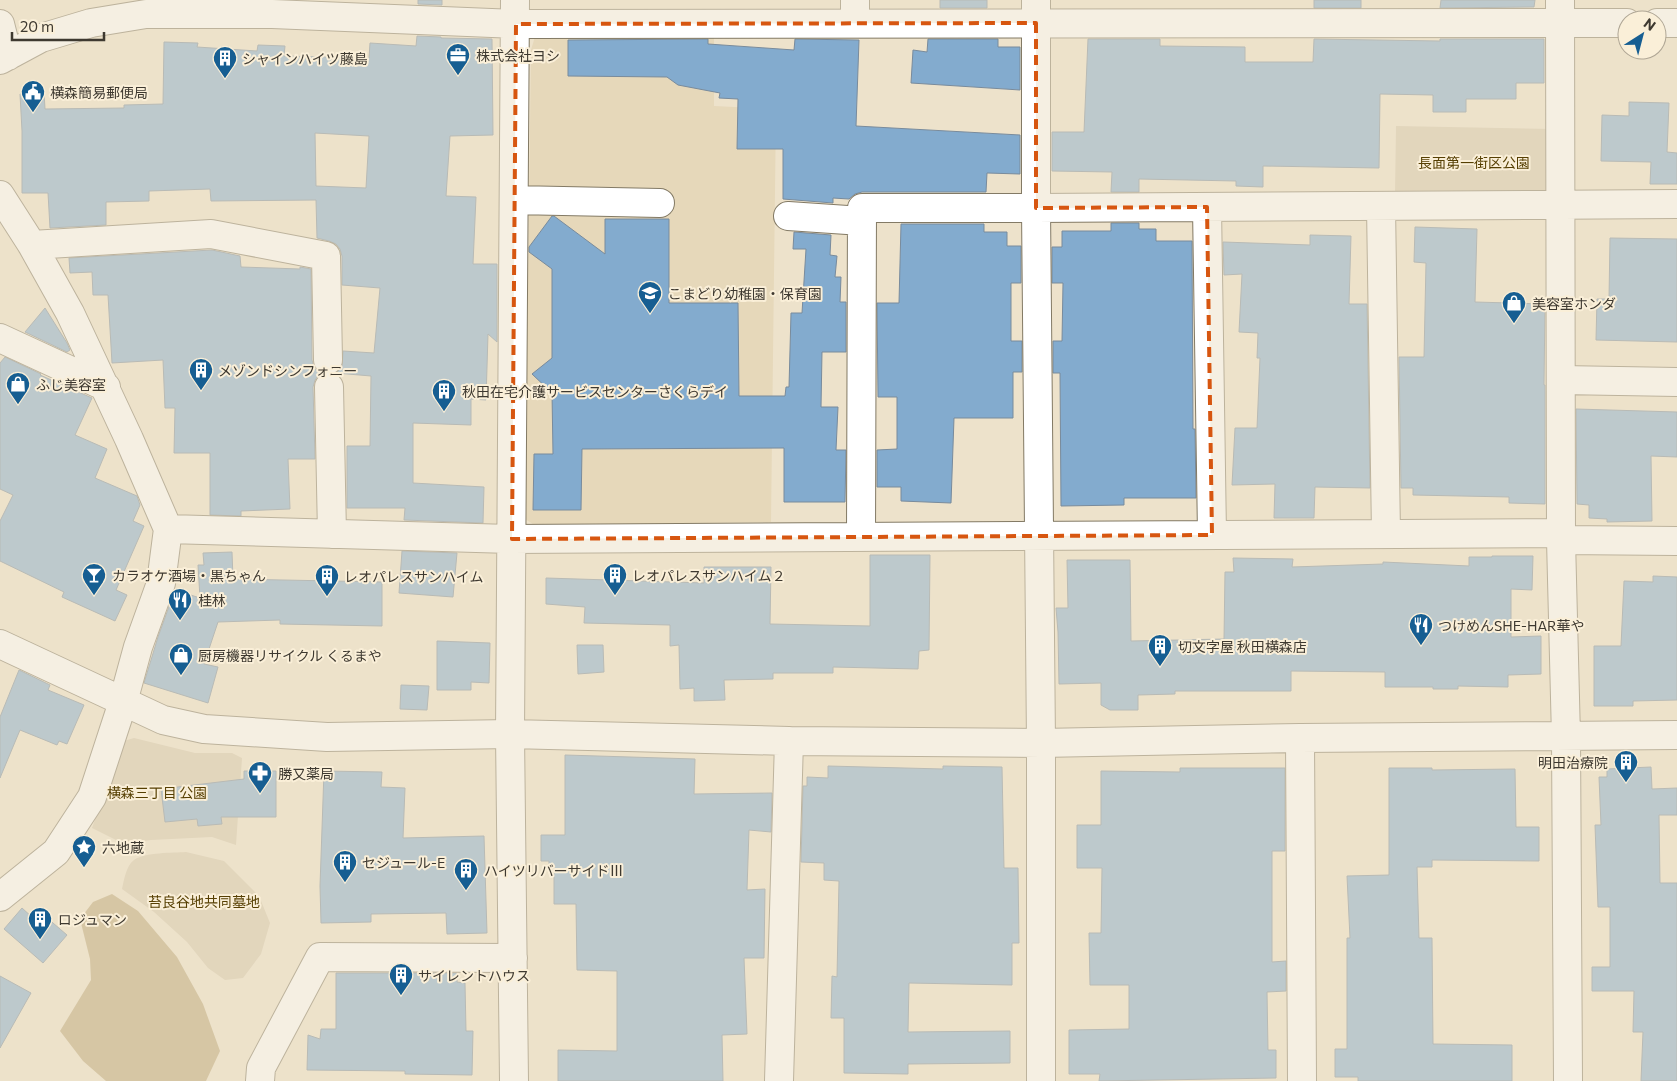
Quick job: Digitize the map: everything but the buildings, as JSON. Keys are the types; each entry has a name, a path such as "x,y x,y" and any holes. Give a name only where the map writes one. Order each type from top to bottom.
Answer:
{"street":[{"path":"0,24 4,58 41,38 91,23 146,14 163,7 278,7 515,12 1560,11 1617,21"},
{"path":"1560,11 1561,536 1566,737 1568,1081"},
{"path":"514,1081 510,734 515,12"},
{"path":"1036,12 1041,744 1041,1081"},
{"path":"0,195 32,245 70,314 106,386 168,530 161,584 138,647 123,702 92,797 56,852 0,897"},
{"path":"514,200 660,203"},
{"path":"861,537 862,208 1677,204"},
{"path":"1381,206 1386,534"},
{"path":"1207,207 1212,535"},
{"path":"788,216 862,221"},
{"path":"32,245 211,234 326,256 328,360"},
{"path":"0,338 106,386"},
{"path":"1561,380 1677,382"},
{"path":"328,387 332,534"},
{"path":"168,530 512,539 1386,534 1561,536 1677,541"},
{"path":"0,644 163,720 204,729 327,736 510,734 789,742 1041,744 1300,738 1677,735"},
{"path":"1300,738 1302,1081"},
{"path":"779,1081 789,742"},
{"path":"260,1081 261,1068 320,957 513,958"}],"highlighted area":[{"path":"1036,23 1036,208 1207,207 1212,535 512,539 516,24"}],"shaded area":[{"name":"こまどり幼稚園・保育園","path":"536,33 714,33 714,106 776,109 771,522 536,526 525,519 531,50"},
{"path":"112,894 138,911 177,957 203,1004 220,1051 206,1081 106,1081 83,1061 60,1031 91,980 90,959 80,919 93,902"}],"green space":[{"name":"長面第一街区公園","path":"1396,126 1553,129 1552,197 1395,194"},
{"name":"横森三丁目 公園","path":"134,738 195,753 232,753 242,758 236,845 212,837 151,840 124,844 92,828 124,741"},
{"name":"苔良谷地共同墓地","path":"186,852 224,861 259,896 270,923 261,954 243,978 225,980 208,968 187,942 154,912 122,889 127,869 139,857 152,854"}],"place":[{"name":"株式会社ヨシ","path":"458,76"},
{"name":"シャインハイツ藤島","path":"225,79"},
{"name":"横森簡易郵便局","path":"33,113"},
{"name":"こまどり幼稚園・保育園","path":"650,314"},
{"name":"美容室ホンダ","path":"1514,324"},
{"name":"メゾンドシンフォニー","path":"201,391"},
{"name":"ふじ美容室","path":"18,405"},
{"name":"秋田在宅介護サービスセンターさくらデイ","path":"444,412"},
{"name":"カラオケ酒場・黒ちゃん","path":"94,596"},
{"name":"レオパレスサンハイム２","path":"615,596"},
{"name":"レオパレスサンハイム","path":"327,597"},
{"name":"桂林","path":"180,621"},
{"name":"つけめんSHE-HAR華や","path":"1421,646"},
{"name":"切文字屋 秋田横森店","path":"1160,667"},
{"name":"厨房機器リサイクル くるまや","path":"181,676"},
{"name":"明田治療院","path":"1626,783"},
{"name":"勝又薬局","path":"260,794"},
{"name":"六地蔵","path":"84,868"},
{"name":"セジュール-E","path":"345,883"},
{"name":"ハイツリバーサイドⅢ","path":"466,891"},
{"name":"ロジュマン","path":"40,940"},
{"name":"サイレントハウス","path":"401,996"}]}
